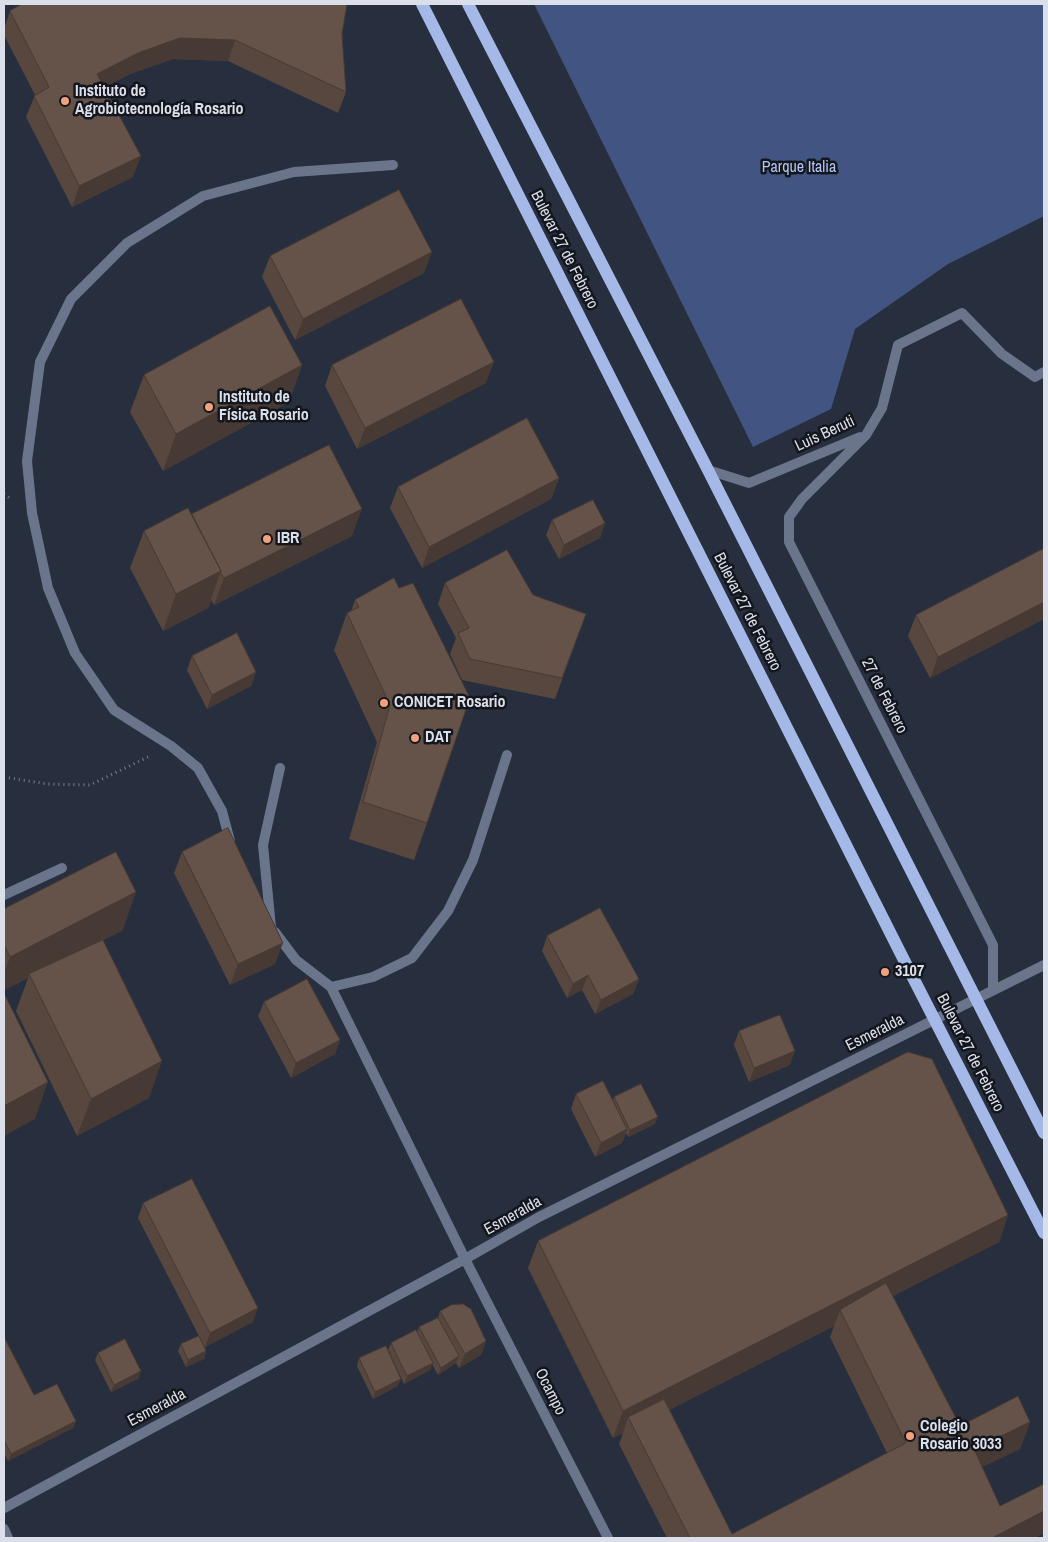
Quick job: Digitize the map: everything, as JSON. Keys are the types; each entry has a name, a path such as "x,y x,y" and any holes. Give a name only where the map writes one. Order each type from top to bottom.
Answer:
{"main road":[{"name":"Bulevar 27 de Febrero","path":"422,4 934,1020 1044,1233"},
{"name":"Bulevar 27 de Febrero","path":"468,4 708,470 1044,1133"}],"street":[{"path":"234,855 222,811 198,768 171,746 114,710 75,653 48,588 32,513 27,461 40,362 70,299 127,243 203,196 294,172 394,165"},
{"name":"Luis Beruti","path":"708,470 749,483 866,435 882,408 898,344 962,313 1002,354 1035,377 1044,372"},
{"name":"27 de Febrero","path":"866,435 802,499 789,517 789,542 993,946 993,990"},
{"path":"258,904 271,927 296,960 331,987 373,977 412,958 448,911 472,860 507,755"},
{"path":"271,927 262,845 280,768"},
{"path":"4,895 62,868"},
{"name":"Esmeralda","path":"4,1508 539,1218 1044,965"},
{"name":"Ocampo","path":"331,987 466,1259 608,1538"},
{"path":"4,1529 8,1538"}],"path":[{"path":"4,777 47,784 90,785 171,746"}],"green space":[{"name":"Parque Italia","path":"534,4 1044,4 1044,216 948,264 855,329 831,409 753,447"}],"building":[{"name":"Instituto de Agrobiotecnología Rosario","path":"22,4 347,4 342,34 346,92 235,40 180,38 138,53 97,74 141,156 79,186 34,96 49,87 10,11"},
{"path":"399,190 432,252 303,319 270,256"},
{"path":"461,299 494,362 365,428 332,365"},
{"path":"270,306 302,365 176,434 144,375"},
{"path":"527,418 559,478 429,547 398,487"},
{"name":"IBR","path":"329,445 362,509 224,578 192,514"},
{"path":"593,500 605,523 564,545 552,520"},
{"path":"188,508 221,571 176,594 144,531"},
{"path":"1043,549 1044,602 938,657 916,615"},
{"path":"507,550 533,595 586,614 562,678 470,659 458,633 469,628 445,583"},
{"name":"DAT","path":"394,578 399,588 413,583 470,698 427,823 363,802 390,705 347,613 359,607 355,600"},
{"path":"237,633 256,672 212,695 192,656"},
{"path":"228,828 283,943 238,964 182,852"},
{"path":"116,852 136,892 10,957 4,945 4,909"},
{"path":"600,908 639,979 601,1000 588,975 573,984 547,936"},
{"path":"103,940 162,1061 91,1099 29,974"},
{"path":"307,979 340,1040 296,1063 264,1002"},
{"path":"4,993 48,1082 4,1106"},
{"path":"780,1015 795,1051 754,1068 739,1031"},
{"path":"908,1052 932,1059 1008,1215 623,1411 538,1241"},
{"path":"603,1081 627,1129 601,1143 576,1094"},
{"path":"641,1084 658,1117 630,1130 614,1097"},
{"path":"192,1179 258,1308 210,1333 143,1203"},
{"path":"886,1283 960,1426 1018,1396 1030,1422 974,1449 1000,1506 1044,1484 1044,1511 992,1538 690,1538 628,1417 664,1399 732,1534 906,1443 840,1310"},
{"path":"463,1304 471,1309 486,1341 465,1354 440,1311 451,1305"},
{"path":"438,1318 459,1356 441,1368 419,1327"},
{"path":"416,1330 433,1363 407,1376 391,1343"},
{"path":"199,1336 206,1351 188,1360 181,1344"},
{"path":"4,1337 34,1395 57,1384 76,1421 11,1454 4,1440"},
{"path":"125,1339 141,1371 114,1385 98,1353"},
{"path":"386,1346 401,1379 375,1392 359,1358"}],"place":[{"name":"Instituto de Agrobiotecnología Rosario","path":"65,101"},
{"name":"Instituto de Física Rosario","path":"209,407"},
{"name":"IBR","path":"267,539"},
{"name":"CONICET Rosario","path":"384,703"},
{"name":"DAT","path":"415,738"},
{"name":"3107","path":"885,972"},
{"name":"Colegio Rosario 3033","path":"910,1436"}]}
